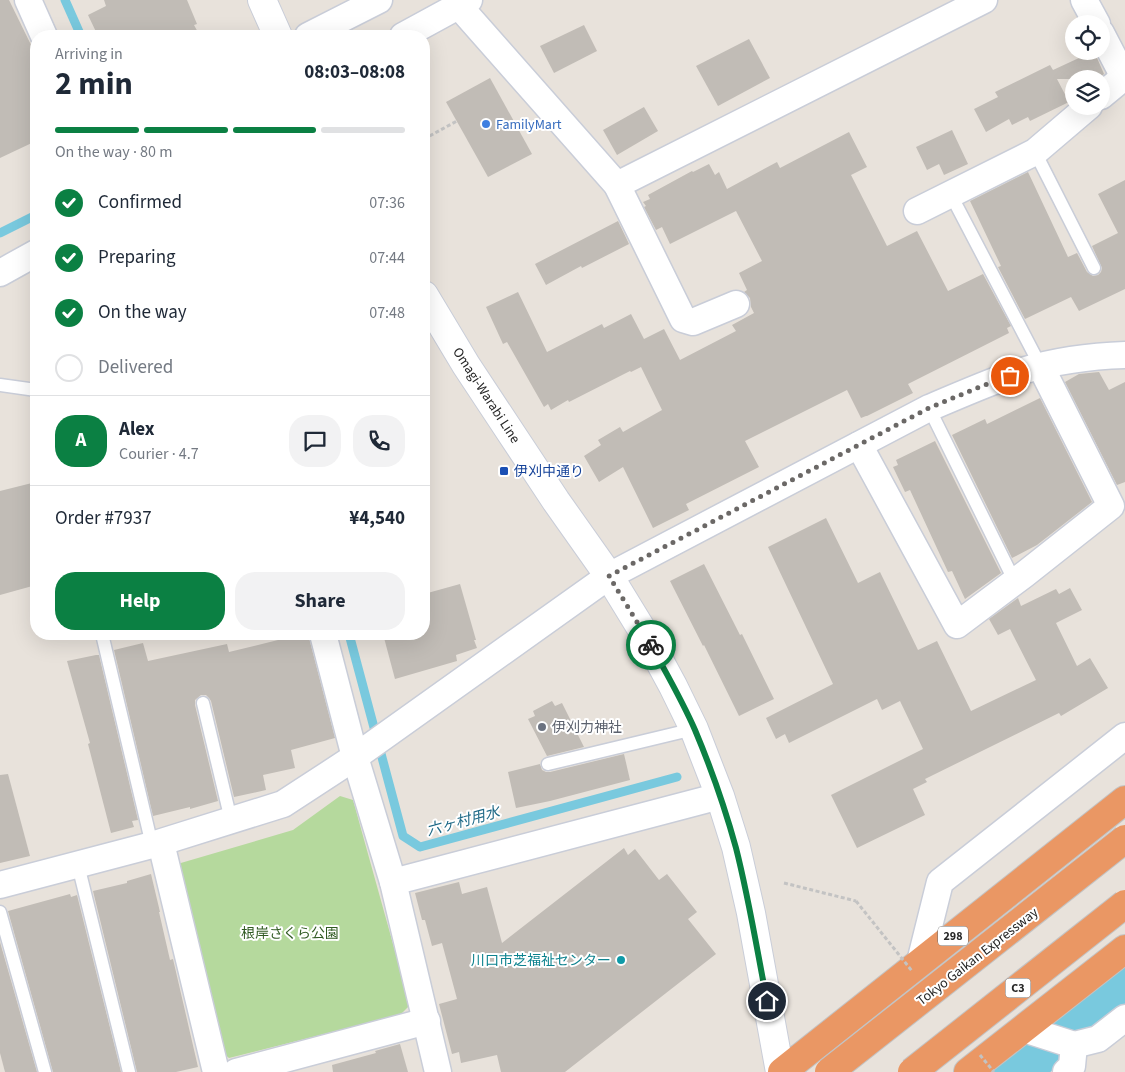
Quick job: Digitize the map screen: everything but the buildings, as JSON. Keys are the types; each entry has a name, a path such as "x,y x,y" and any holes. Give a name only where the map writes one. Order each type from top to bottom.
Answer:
{"highway":[{"name":"298","path":"781,1072 1125,800"},
{"name":"Tokyo Gaikan Expressway","path":"829,1072 1125,839"},
{"name":"C3","path":"912,1072 1125,904"},
{"path":"968,1072 1125,949"}],"main road":[{"path":"262,0 275,30"},
{"name":"Omagi-Warabi Line","path":"430,305 466,365 556,501 609,576 647,638 694,729 720,796 736,848 751,912 781,1072"}],"street":[{"path":"28,0 41,30"},
{"path":"320,30 379,0"},
{"path":"617,185 984,0"},
{"path":"413,30 464,3 617,185 683,319 693,322 736,304"},
{"path":"1110,51 1124,78 1110,89"},
{"path":"917,212 1035,152 1078,115"},
{"path":"0,273 30,256"},
{"path":"0,885 156,844 283,804 355,757 609,576 929,408 1024,371 1062,362 1125,354"},
{"path":"859,445 957,625 1118,501 1041,367"},
{"path":"325,640 355,757 393,882 438,1072"},
{"path":"920,962 940,882 1125,736"},
{"path":"393,882 720,796"},
{"path":"156,844 216,1072"},
{"path":"1024,1029 1074,1045 1098,1039 1125,1018"},
{"path":"236,1072 280,1066 427,1021"},
{"path":"1066,1072 1072,1066 1074,1045"}],"lane":[{"path":"1035,152 1094,268"},
{"path":"951,195 1041,367"},
{"path":"0,384 30,389"},
{"path":"929,408 1015,582"},
{"path":"104,640 156,844"},
{"path":"203,703 231,820"},
{"path":"548,764 694,729"},
{"path":"78,865 128,1072"},
{"path":"0,912 45,1072"}],"path":[{"path":"430,136 457,121"},
{"path":"784,883 856,901"}],"green space":[{"name":"根岸さくら公園","path":"340,796 353,800 410,1005 400,1015 229,1058 219,1050 174,865 293,830"}],"waterway":[{"path":"65,0 78,30"},
{"path":"0,233 30,218"},
{"name":"六ヶ村用水","path":"351,640 403,836 420,847 677,777"},
{"path":"1007,1072 1125,978"}],"way so far":[{"path":"651,645 609,576 929,408 1010,376"}],"place":[{"name":"FamilyMart","path":"486,124"},
{"name":"伊刈中通り","path":"504,471"},
{"name":"伊刈力神社","path":"542,727"},
{"name":"川口市芝福祉センター","path":"621,960"}],"route":[{"path":"651,645 694,729 720,796 736,848 751,912 767,1001"}]}
